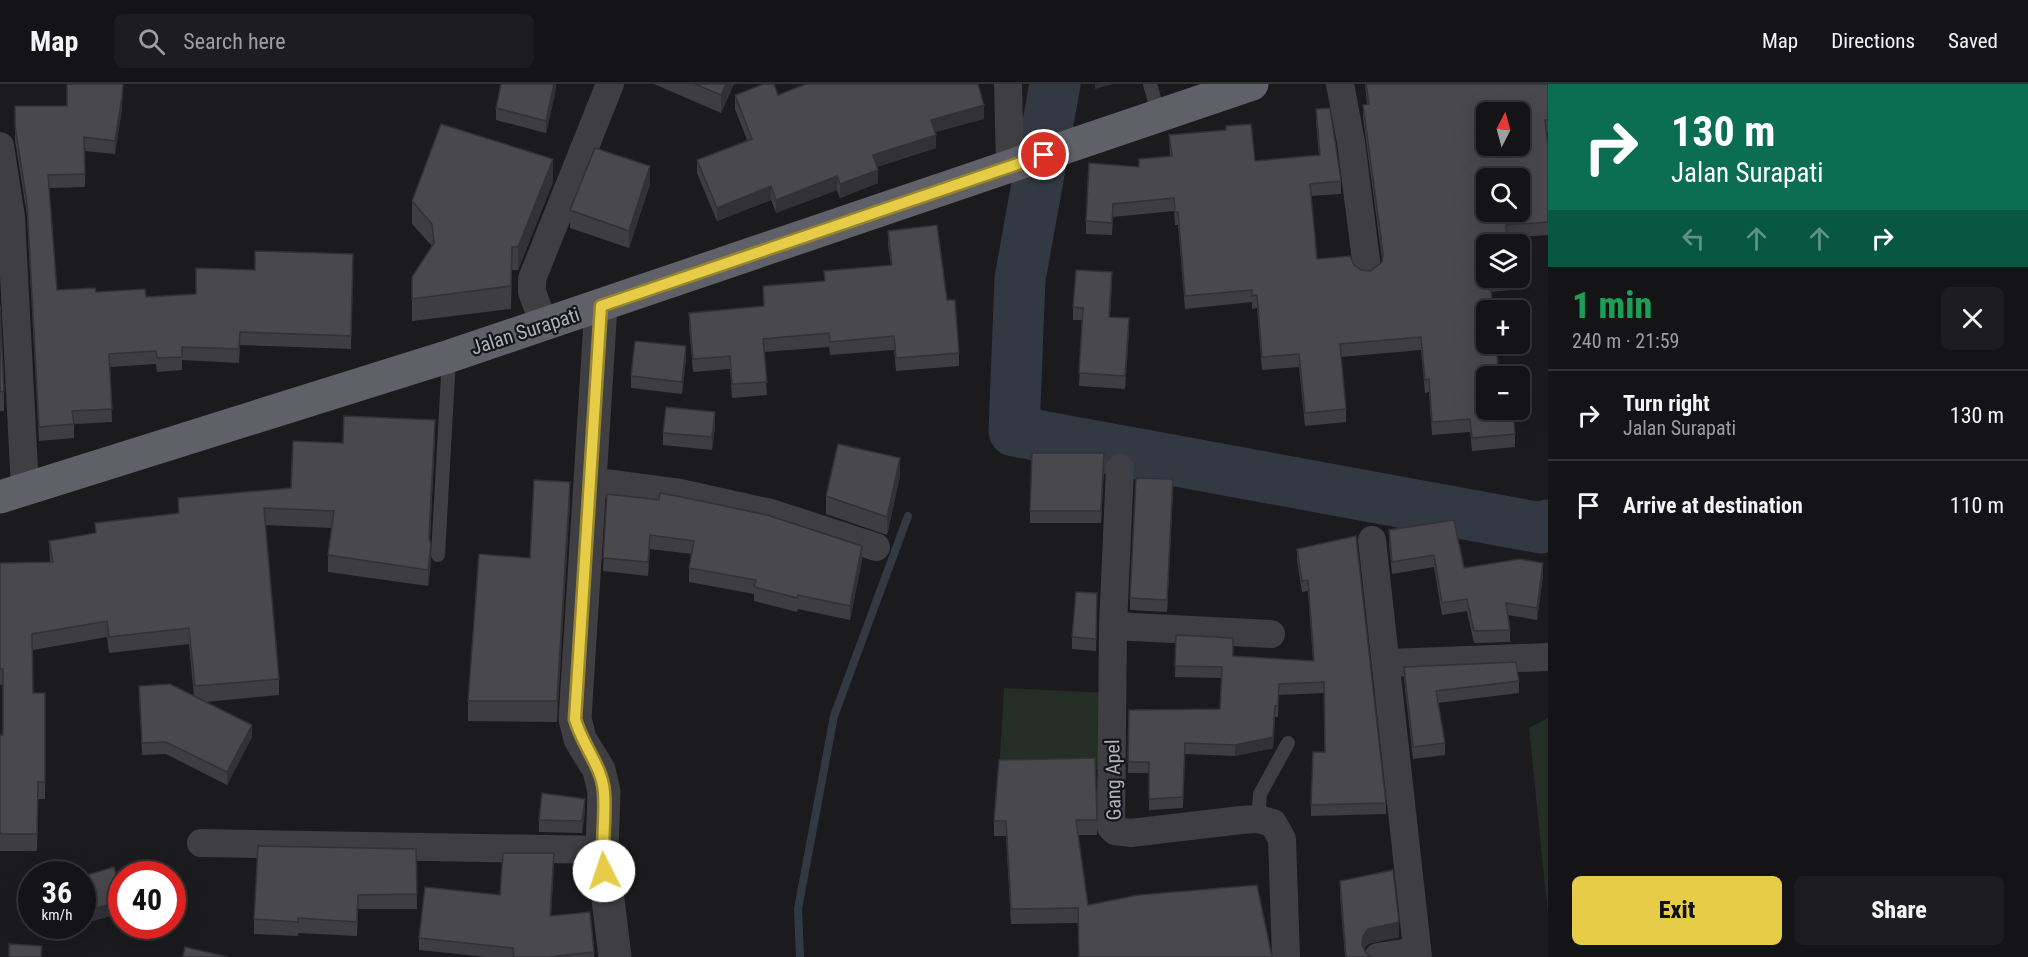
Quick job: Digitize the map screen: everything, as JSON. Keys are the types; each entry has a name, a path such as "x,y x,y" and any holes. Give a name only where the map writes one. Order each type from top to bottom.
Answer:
{"highway":[{"name":"Jalan Surapati","path":"12,493 450,356 1252,84"}],"street":[{"path":"544,324 532,292 532,279 610,84"},
{"path":"1008,84 1018,164"},
{"path":"1340,84 1351,142 1367,268"},
{"path":"0,146 12,227 12,493"},
{"path":"601,306 575,719 580,739 599,770 604,792 602,850 615,957"},
{"name":"Gang Apel","path":"1120,468 1113,626 1111,827 1115,831 1131,833 1258,819"},
{"path":"590,481 680,493 771,513 876,547"},
{"path":"1372,540 1418,954 1378,957"},
{"path":"1113,626 1271,634"},
{"path":"1387,663 1548,657"},
{"path":"1258,819 1273,823 1282,839 1286,957"},
{"path":"201,843 602,850"}],"lane":[{"path":"1150,84 1159,116"},
{"path":"438,555 450,356"},
{"path":"1258,819 1260,794 1288,743"}],"shaded area":[{"path":"1004,688 1107,693 1104,769 999,771"},
{"path":"1548,718 1548,915 1529,728"}],"building":[{"path":"67,84 123,84 115,141 84,137 85,174 48,175 57,290 95,288 96,292 145,289 146,297 196,294 196,268 255,270 255,251 353,254 351,336 240,332 239,349 182,347 182,357 157,358 156,351 109,354 112,409 72,411 74,424 39,427 27,203 15,126 15,106 67,106"},
{"path":"501,84 554,84 546,121 496,108"},
{"path":"695,84 726,84 721,95"},
{"path":"764,84 774,84 778,95 806,84 978,84 984,105 931,120 936,135 873,155 878,170 840,184 837,176 776,200 771,186 717,208 697,160 752,139 735,95"},
{"path":"1366,84 1548,84 1548,120 1545,120 1548,147 1548,222 1506,225 1507,234 1476,234 1476,288 1491,288 1492,300 1476,300 1476,354 1497,354 1498,366 1476,366 1476,420 1514,420 1515,434 1472,438 1470,419 1432,422 1429,379 1425,380 1421,337 1340,344 1346,409 1305,413 1299,354 1262,357 1257,295 1252,296 1252,290 1185,296 1178,212 1175,212 1174,198 1113,204 1112,223 1086,221 1089,163 1139,167 1139,159 1172,156 1169,135 1226,130 1226,126 1251,124 1255,161 1320,155 1316,109 1330,108 1341,181 1310,184 1317,259 1350,256 1354,265 1361,270 1370,271 1382,262 1383,253 1363,105 1369,104"},
{"path":"441,124 553,159 518,247 512,247 511,286 412,299 412,277 434,243 432,224 412,201"},
{"path":"595,148 650,166 629,231 570,210"},
{"path":"937,225 947,300 955,300 959,353 896,358 894,336 830,342 829,333 763,339 767,382 732,384 730,356 693,359 689,313 764,306 763,286 825,281 824,271 892,265 888,231"},
{"path":"1076,270 1112,272 1109,317 1129,318 1125,376 1079,373 1083,308 1073,307"},
{"path":"0,305 4,391 0,392"},
{"path":"635,341 686,346 682,382 631,376"},
{"path":"666,407 715,412 712,437 663,433"},
{"path":"344,416 435,420 428,570 328,555 334,511 264,508 279,679 195,686 189,628 109,637 107,621 32,634 33,693 45,693 45,782 38,782 37,834 0,834 3,669 0,669 0,563 53,562 49,541 96,533 95,523 179,513 178,498 291,488 293,441 343,443"},
{"path":"838,444 900,458 887,517 826,496"},
{"path":"1032,453 1104,453 1101,511 1030,511"},
{"path":"1136,478 1173,479 1167,600 1130,598"},
{"path":"534,480 570,482 557,701 468,701 479,554 530,558"},
{"path":"660,493 767,515 862,546 850,606 798,595 797,598 754,587 756,580 689,568 694,541 650,535 648,562 603,558 607,494 659,500"},
{"path":"1454,520 1464,568 1520,559 1543,563 1537,608 1506,603 1510,630 1474,631 1467,599 1442,603 1434,555 1392,562 1389,530"},
{"path":"1356,536 1386,803 1311,805 1313,752 1325,752 1324,682 1279,684 1273,737 1235,745 1185,743 1183,797 1149,799 1149,762 1128,762 1129,710 1220,709 1222,667 1175,666 1176,635 1233,638 1233,656 1314,661 1308,580 1302,581 1297,549"},
{"path":"1076,592 1097,593 1096,639 1072,637"},
{"path":"1516,662 1519,681 1436,691 1445,743 1413,747 1404,667"},
{"path":"170,684 252,725 227,772 166,742 142,743 139,686"},
{"path":"1095,758 1097,820 1076,820 1088,905 1138,895 1257,885 1272,957 1079,957 1078,908 1011,909 1006,821 994,821 999,760"},
{"path":"542,793 585,799 582,821 539,820"},
{"path":"258,846 416,849 417,894 358,895 357,922 298,918 298,922 254,919"},
{"path":"503,853 554,853 550,916 590,912 594,952 548,957 514,957 513,948 419,938 425,887 500,895"},
{"path":"108,869 108,905 96,908 96,872"},
{"path":"1393,870 1399,922 1368,929 1363,936 1362,945 1366,953 1372,957 1346,957 1340,881"},
{"path":"9,944 42,946 41,957 9,957"},
{"path":"185,947 228,957 183,957"}],"waterway":[{"path":"1055,84 1020,279 1014,431 1541,528 1548,525"},
{"path":"800,957 798,909 834,716 908,516"}],"route":[{"path":"604,871 602,850 604,792 599,770 580,739 575,719 601,306 1044,155"}]}
